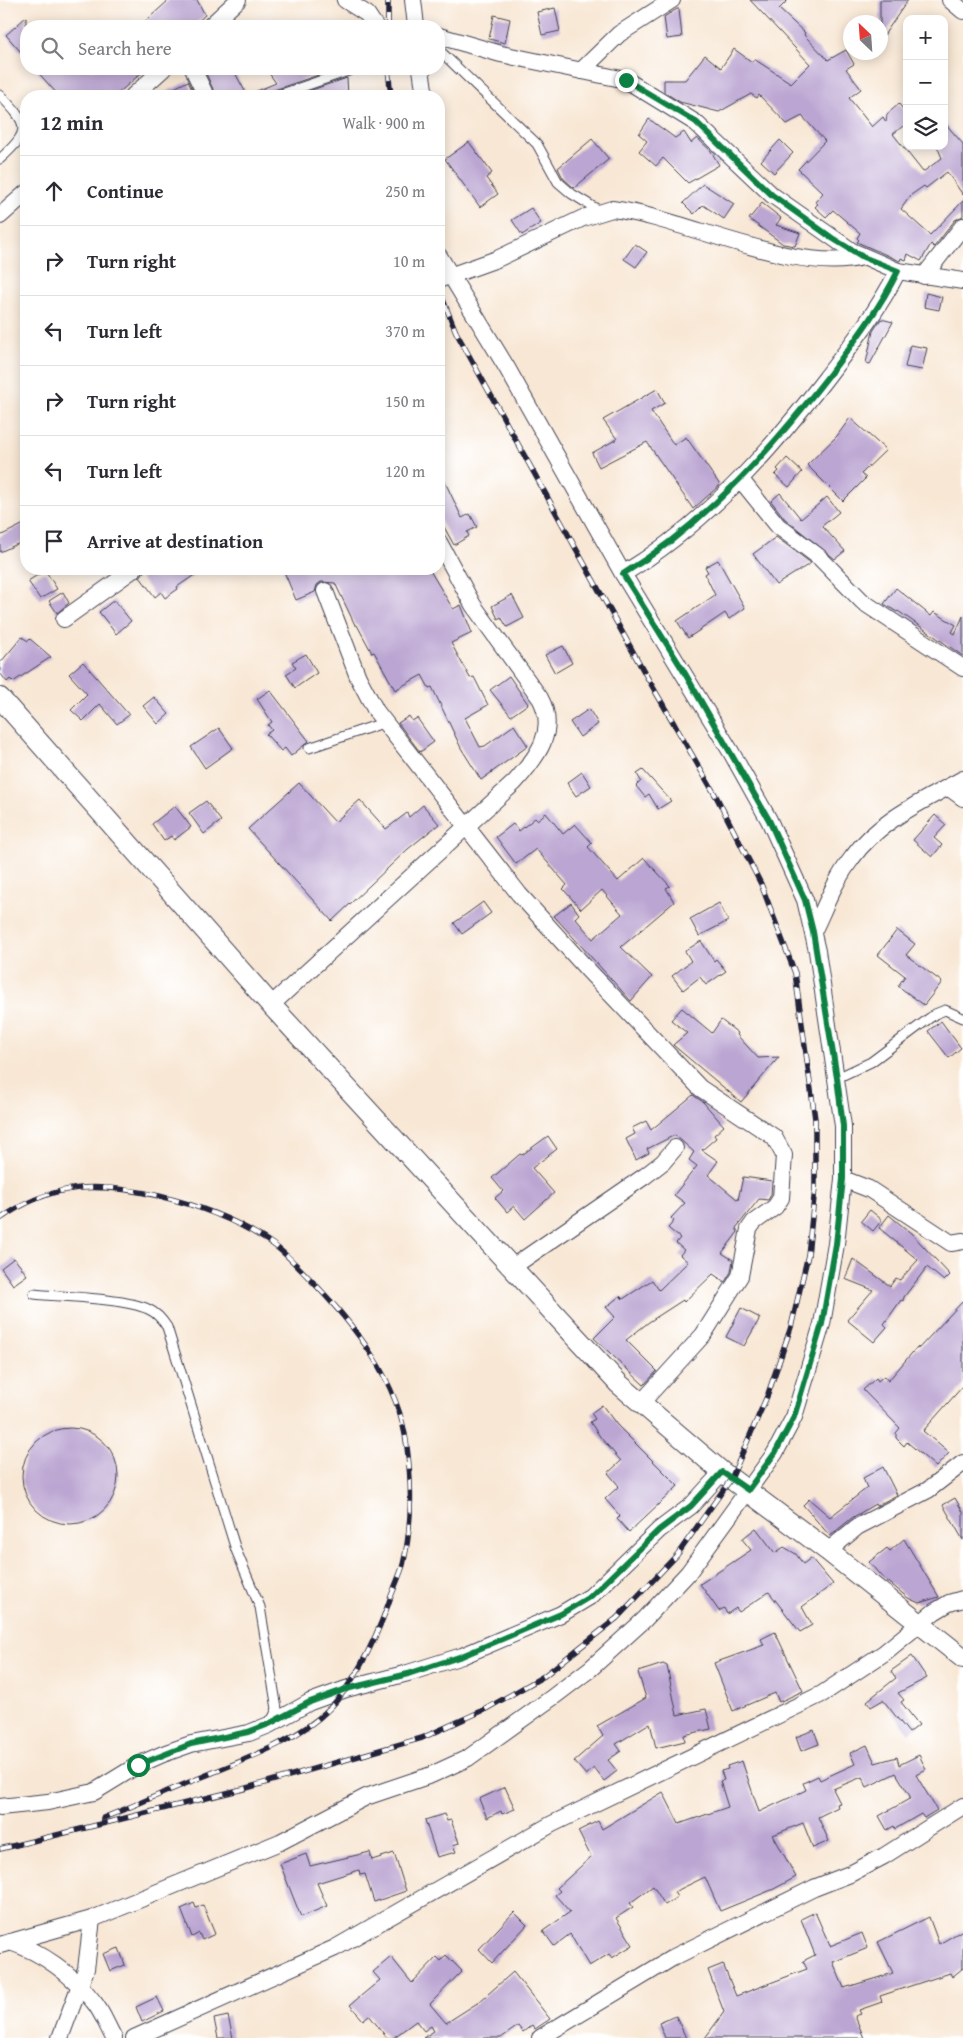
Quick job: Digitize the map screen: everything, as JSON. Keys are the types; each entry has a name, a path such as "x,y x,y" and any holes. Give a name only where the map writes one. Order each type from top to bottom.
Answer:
{"street":[{"path":"216,20 238,0"},
{"path":"345,0 367,14 371,20"},
{"path":"414,0 416,20"},
{"path":"581,71 618,34 672,0"},
{"path":"950,0 963,11"},
{"path":"445,38 501,54 626,80 696,122 772,195 832,238 863,257 898,271 963,281"},
{"path":"139,90 156,75"},
{"path":"196,75 203,90"},
{"path":"423,75 424,90"},
{"path":"0,216 20,201"},
{"path":"445,278 497,259 600,211 612,208 797,257 848,261 863,257"},
{"path":"924,276 963,226"},
{"path":"623,574 678,537 740,480 783,434 847,351 882,299 898,271"},
{"path":"5,1943 92,1919 280,1842 366,1797 431,1776 468,1758 590,1669 644,1620 688,1573 775,1453 796,1408 822,1324 836,1244 843,1179 843,1126 813,932 805,900 769,820 683,670 623,574 507,368 445,279"},
{"path":"740,480 778,526 819,557 863,602 963,668"},
{"path":"271,1005 466,828 527,768 540,748 548,721 540,698 473,605 445,553"},
{"path":"64,619 126,575"},
{"path":"325,591 358,677 383,723 426,774 466,828 525,901 700,1088 774,1137 784,1155 781,1198 775,1207 754,1222 749,1229 740,1276 703,1335 641,1403"},
{"path":"0,698 271,1005 606,1370 641,1403 722,1472 828,1551 963,1658"},
{"path":"813,932 837,882 852,857 867,840 886,824 963,779"},
{"path":"948,787 963,798"},
{"path":"511,1268 645,1176 675,1148"},
{"path":"843,1179 869,1189 951,1243 963,1241"},
{"path":"828,1551 857,1527 928,1490 963,1463"},
{"path":"0,1807 48,1802 94,1792 138,1765 163,1754 191,1744 248,1732 269,1724 310,1702 346,1689 408,1674 462,1656 561,1614 591,1596 659,1530 691,1506 722,1472"},
{"path":"134,2038 335,1948 552,1824 822,1694 884,1653 941,1608 963,1598"},
{"path":"540,2038 674,1957 814,1888 850,1874 884,1856 963,1806"},
{"path":"60,2038 86,1969 92,1919"},
{"path":"5,1943 39,1953 79,1987 94,2001 114,2038"}],"lane":[{"path":"445,56 537,144 558,182 572,194 600,211"},
{"path":"293,90 337,75"},
{"path":"0,95 20,115"},
{"path":"0,158 19,141 20,137"},
{"path":"309,748 383,723"},
{"path":"837,1078 871,1062 935,1014 945,1010 963,1018"},
{"path":"34,1294 131,1304 147,1308 160,1316 168,1328 236,1550 260,1607 277,1709 275,1717 269,1724"}],"building":[{"path":"169,0 197,0 205,15 200,20 147,20"},
{"path":"750,0 788,0 779,9 805,33 804,35 828,60 843,52 843,60 852,60 854,64 846,69 861,89 849,98 872,127 883,117 886,122 887,114 899,104 903,109 903,126 893,134 903,147 903,150 906,150 923,172 942,158 939,150 948,150 948,127 963,144 963,195 947,172 926,188 924,186 911,195 901,209 930,235 963,201 963,216 955,220 934,247 931,244 921,261 908,254 906,260 901,258 900,261 857,242 860,233 833,210 826,217 815,207 818,204 815,202 823,193 798,169 825,141 802,116 787,124 759,95 757,98 751,94 719,112 680,102 664,92 664,80 685,80 705,55 721,68 734,49 752,62 754,59 791,83 810,64"},
{"path":"880,0 908,0 888,29 888,15 880,15"},
{"path":"555,8 560,31 542,35 537,12"},
{"path":"679,9 682,37 667,39 664,17"},
{"path":"494,15 510,19 505,43 489,39"},
{"path":"20,22 20,51 6,35"},
{"path":"40,75 139,75 122,90 54,90"},
{"path":"207,75 236,75 244,90 213,90"},
{"path":"270,75 318,75 274,90 259,90 276,83"},
{"path":"347,78 348,90 312,90"},
{"path":"188,81 192,90 171,90"},
{"path":"649,119 675,138 684,132 691,143 697,138 711,151 719,165 688,183 663,158 656,166 639,151 647,141 639,134"},
{"path":"592,139 609,159 574,188 563,178 558,168"},
{"path":"780,140 793,153 774,173 761,161"},
{"path":"469,142 492,173 486,178 498,194 480,207 445,159"},
{"path":"703,184 734,204 724,219 703,205 694,214 683,203"},
{"path":"762,203 781,218 776,225 800,233 795,246 783,244 749,219"},
{"path":"531,208 541,223 522,235 512,220"},
{"path":"635,244 647,252 636,267 624,259"},
{"path":"926,293 942,297 939,310 924,307"},
{"path":"881,319 893,322 870,364 866,363 873,331"},
{"path":"910,345 927,348 922,370 905,367"},
{"path":"657,389 665,403 651,411 674,445 686,437 720,485 693,509 647,442 599,467 592,453 617,439 603,420"},
{"path":"850,418 886,450 861,474 866,478 843,501 807,465 837,436"},
{"path":"787,458 802,472 789,487 775,475 779,471 777,469"},
{"path":"445,482 462,518 470,514 477,527 467,532 469,536 454,545 445,529"},
{"path":"780,493 801,519 827,497 839,512 822,526 845,551 835,559 785,519 771,501"},
{"path":"20,526 20,543 0,552 0,536"},
{"path":"776,537 811,563 776,585 753,554"},
{"path":"718,560 745,608 729,619 725,613 688,638 677,621 715,595 705,574 708,572 705,567"},
{"path":"38,575 48,575 57,589 40,599 28,581"},
{"path":"142,575 194,575 165,598 161,592 155,597 140,577"},
{"path":"286,575 433,575 453,609 461,605 472,633 451,643 470,678 474,677 488,705 465,718 480,747 485,746 514,725 528,746 481,780 461,748 432,687 429,688 422,675 395,690 374,652 372,653 357,625 355,625 335,583 321,582 317,585 315,592 296,600"},
{"path":"896,588 931,616 934,612 956,625 952,632 955,634 963,616 963,656 898,611 884,604"},
{"path":"63,592 69,603 57,613 49,601"},
{"path":"512,595 524,618 507,627 501,617 498,619 492,606"},
{"path":"114,600 131,621 116,634 99,612"},
{"path":"22,637 28,641 30,639 51,657 13,682 10,679 7,682 0,673 0,663"},
{"path":"563,646 572,663 555,673 545,655"},
{"path":"306,654 317,673 295,688 286,674 296,668 292,662"},
{"path":"83,662 129,715 117,724 100,704 83,721 71,710 87,694 69,674"},
{"path":"509,676 528,704 511,716 490,690"},
{"path":"270,690 309,741 291,756 285,748 281,751 266,734 272,730 268,725 272,722 257,699"},
{"path":"154,697 169,714 158,724 143,706"},
{"path":"589,709 598,724 580,737 570,722"},
{"path":"409,716 412,721 417,718 434,742 420,752 398,723"},
{"path":"219,728 233,748 205,768 191,747"},
{"path":"643,770 671,801 658,809 649,794 645,797 636,786 641,781 637,774"},
{"path":"582,772 591,786 576,796 567,783"},
{"path":"299,783 335,822 360,800 386,829 407,813 409,817 423,805 439,824 408,849 332,921 248,829"},
{"path":"206,801 221,821 204,834 189,813"},
{"path":"175,806 191,827 174,840 171,836 164,841 152,824"},
{"path":"546,813 563,834 575,824 592,843 588,847 618,881 644,858 670,886 666,888 674,902 621,947 652,977 631,1001 554,916 571,903 579,914 575,918 593,939 622,914 602,890 581,909 563,889 567,885 536,849 516,864 496,837 513,824 519,831 535,818 537,820"},
{"path":"935,815 946,825 934,838 942,845 932,857 913,840"},
{"path":"483,902 491,913 462,934 454,923"},
{"path":"719,903 728,921 699,936 690,919"},
{"path":"897,930 915,944 906,955 942,982 924,1005 898,986 905,976 878,955"},
{"path":"701,941 714,961 716,959 726,971 706,985 700,977 683,990 672,976 691,961 685,951"},
{"path":"682,1008 712,1033 721,1020 738,1033 737,1035 758,1058 779,1057 741,1102 673,1045 687,1033 671,1020"},
{"path":"941,1021 961,1048 949,1058 928,1031"},
{"path":"693,1095 703,1102 724,1126 714,1135 716,1138 702,1150 718,1161 708,1175 738,1200 743,1177 772,1181 771,1195 768,1200 759,1199 736,1228 738,1232 722,1253 733,1260 731,1272 725,1282 713,1274 684,1302 683,1300 649,1322 626,1340 657,1371 644,1385 594,1338 615,1317 606,1307 620,1296 623,1299 652,1280 659,1290 688,1262 680,1255 684,1250 676,1243 680,1238 668,1228 674,1221 671,1218 685,1203 674,1195 697,1166 689,1160 694,1152 675,1135 647,1149 649,1153 636,1160 626,1139 635,1134 632,1128 646,1121 651,1130"},
{"path":"548,1136 557,1149 532,1168 554,1193 525,1219 514,1206 507,1212 495,1198 503,1191 492,1178 520,1154 522,1155"},
{"path":"870,1210 882,1220 873,1231 861,1221"},
{"path":"889,1215 912,1234 950,1275 944,1281 927,1267 884,1324 887,1327 874,1342 847,1320 873,1290 845,1279 853,1259 890,1286 896,1278 900,1280 918,1260 879,1228"},
{"path":"14,1258 27,1275 13,1285 1,1268"},
{"path":"963,1301 963,1386 923,1431 949,1453 936,1467 907,1442 904,1446 896,1438 896,1433 900,1428 863,1390 876,1378 878,1381 884,1376 888,1381 917,1347 919,1348"},
{"path":"741,1308 760,1318 744,1346 726,1337"},
{"path":"602,1405 617,1425 678,1486 629,1532 617,1519 620,1516 605,1499 619,1486 608,1473 621,1461 590,1422 595,1419 591,1413"},
{"path":"70,1428 88,1431 104,1442 115,1458 118,1476 115,1494 104,1510 88,1521 70,1524 52,1521 36,1510 25,1494 22,1476 25,1458 36,1442 52,1431"},
{"path":"883,1467 897,1495 876,1506 875,1504 852,1518 830,1536 803,1505 809,1499 830,1517 867,1488 863,1478"},
{"path":"955,1498 963,1512 963,1540 943,1505"},
{"path":"756,1528 775,1553 784,1547 796,1554 803,1564 811,1558 833,1584 802,1607 812,1625 800,1632 769,1592 739,1612 736,1608 727,1614 724,1608 719,1611 700,1584 751,1550 742,1539"},
{"path":"904,1539 939,1597 919,1603 908,1598 880,1575 869,1562 887,1548 890,1551"},
{"path":"775,1632 803,1691 779,1702 775,1693 733,1711 714,1663 764,1645 761,1639"},
{"path":"912,1656 927,1678 898,1693 904,1700 901,1702 919,1725 909,1733 883,1700 871,1707 867,1701 896,1678 891,1671"},
{"path":"663,1664 667,1666 677,1715 706,1709 711,1729 684,1735 685,1741 656,1748 650,1723 616,1744 621,1751 608,1760 617,1771 604,1781 594,1768 586,1775 574,1761 603,1736 597,1726 646,1698 638,1672"},
{"path":"814,1730 819,1744 801,1751 796,1737"},
{"path":"867,1745 875,1763 897,1757 899,1765 919,1755 926,1769 916,1775 937,1810 924,1818 921,1814 895,1829 894,1826 887,1830 879,1816 911,1798 896,1773 867,1787 862,1777 833,1789 840,1803 837,1804 838,1807 818,1817 829,1841 813,1848 803,1823 773,1835 796,1877 774,1889 720,1911 705,1877 674,1892 677,1897 665,1905 653,1886 630,1903 633,1907 616,1918 633,1945 612,1958 609,1954 589,1966 570,1934 554,1946 543,1931 570,1912 555,1895 560,1891 557,1888 591,1857 578,1831 598,1821 602,1829 663,1792 679,1824 728,1807 720,1781 724,1780 721,1771 728,1769 727,1766 742,1761 759,1812 806,1790 803,1783 818,1776 820,1780 855,1764 850,1753"},
{"path":"505,1787 515,1809 502,1814 501,1811 487,1818 479,1799"},
{"path":"444,1814 447,1821 451,1820 459,1843 453,1845 456,1852 437,1857 425,1820"},
{"path":"370,1852 372,1860 394,1853 406,1891 374,1902 365,1874 360,1875 359,1870 317,1883 327,1906 301,1917 280,1864 306,1854 310,1866"},
{"path":"194,1903 196,1908 203,1905 215,1934 202,1940 199,1933 192,1937 181,1909"},
{"path":"514,1912 527,1925 492,1963 479,1949"},
{"path":"815,1912 830,1946 862,1933 868,1948 833,1962 844,1988 893,1973 878,1942 929,1917 939,1944 963,1930 963,1968 952,1977 950,1973 880,1996 882,2002 859,2010 861,2014 855,2016 864,2038 705,2038 724,2012 708,1970 723,1964 736,1996 807,1969 803,1961 815,1955 801,1919"},
{"path":"119,1948 125,1965 110,1971 103,1954"},
{"path":"446,1955 462,1971 430,2004 446,2023 479,2002 513,1972 550,2019 535,2029 532,2025 523,2032 518,2026 501,2038 423,2038 434,2031 431,2026 424,2031 416,2021 393,2038 387,2038 369,2015 363,2020 350,2005 380,1980 373,1972 391,1957 412,1983 437,1957 441,1961"},
{"path":"157,1997 164,2011 142,2022 136,2007"},
{"path":"228,2016 233,2038 218,2038 214,2019"},
{"path":"676,2016 686,2038 665,2038 659,2023"}],"railway":[{"path":"388,0 388,20"},
{"path":"389,75 390,90"},
{"path":"0,1849 243,1789 422,1738 484,1710 544,1676 617,1618 677,1555 731,1479 768,1394 791,1327 808,1255 815,1188 815,1119 795,973 761,884 717,798 647,677 456,332 445,305"},
{"path":"0,1219 39,1198 58,1192 76,1188 116,1188 137,1191 188,1204 216,1214 256,1233 284,1253 325,1295 357,1333 384,1376 402,1422 407,1447 410,1476 410,1506 408,1536 403,1565 371,1646 356,1673 330,1708 302,1731 270,1748 103,1818"}],"route":[{"path":"138,1765 191,1744 248,1732 269,1724 310,1702 346,1689 408,1674 462,1656 561,1614 591,1596 619,1571 659,1530 691,1506 722,1472 748,1490 775,1453 794,1417 822,1324 836,1244 843,1179 843,1126 813,932 805,900 769,820 683,670 623,574 650,558 703,516 783,434 847,351 882,299 898,271 863,257 832,238 772,195 696,122 648,91 626,80"}]}
